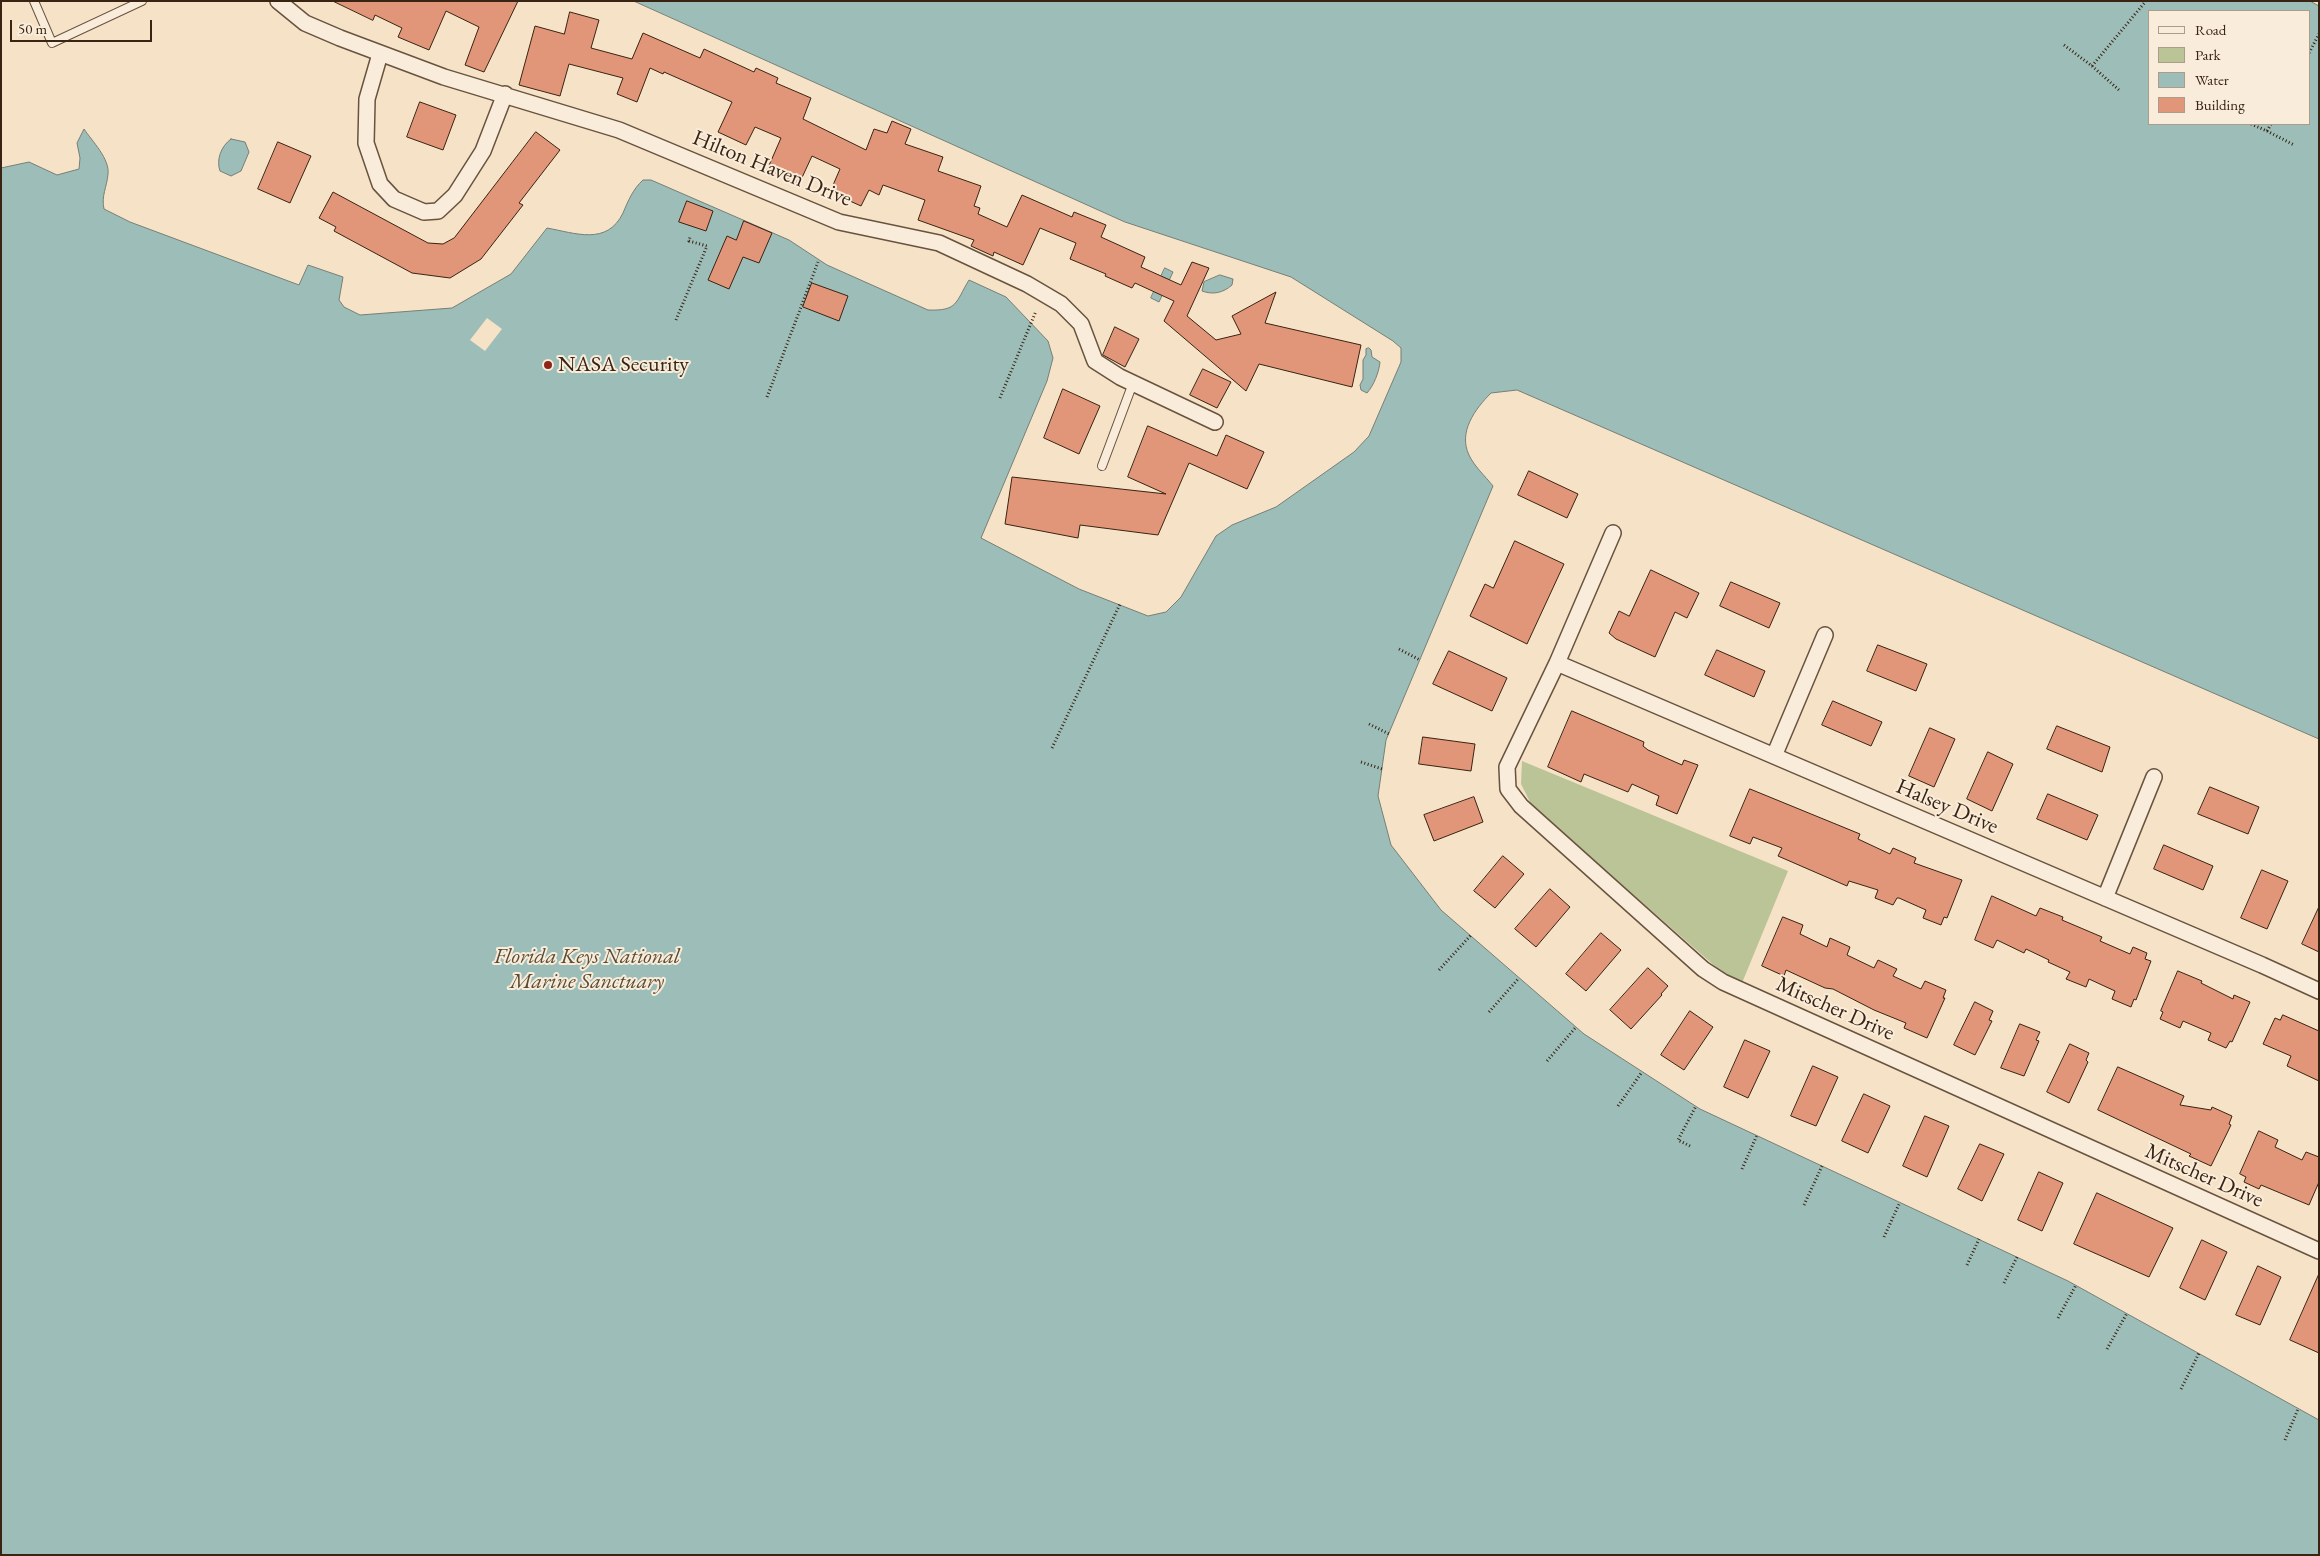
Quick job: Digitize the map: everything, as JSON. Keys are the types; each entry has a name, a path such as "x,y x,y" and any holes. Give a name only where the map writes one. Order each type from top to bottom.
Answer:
{"street":[{"name":"Hilton Haven Drive","path":"278,1 305,23 380,54 444,77 619,130 839,222 939,243 989,265 1061,304 1081,324 1095,362 1133,383 1215,422"},
{"path":"380,54 368,99 366,143 380,184 394,198 424,212 438,211 455,195 483,152 505,94"},
{"name":"Mitscher Drive","path":"1613,533 1557,663 1507,766 1508,789 1521,806 1703,969 1723,982 2319,1251"},
{"path":"1774,756 1825,635"},
{"name":"Halsey Drive","path":"1557,663 2319,991"},
{"path":"2105,898 2154,777"}],"lane":[{"path":"34,1 52,43 142,1"},
{"path":"1102,466 1133,383"}],"path":[{"path":"2092,66 2146,1"},
{"path":"2310,50 2319,34"},
{"path":"2064,45 2119,90"},
{"path":"2253,125 2294,145"},
{"path":"2267,132 2270,125"},
{"path":"676,320 707,246 689,241 690,237"},
{"path":"767,397 818,262"},
{"path":"1000,398 1036,311"},
{"path":"1052,748 1120,604"},
{"path":"1399,649 1420,660"},
{"path":"1369,724 1389,734"},
{"path":"1361,762 1382,769"},
{"path":"1439,970 1470,935"},
{"path":"1489,1012 1519,978"},
{"path":"1547,1061 1576,1027"},
{"path":"1618,1106 1642,1072"},
{"path":"1690,1146 1678,1140 1696,1106"},
{"path":"1742,1169 1757,1136"},
{"path":"1804,1205 1822,1166"},
{"path":"1884,1237 1900,1202"},
{"path":"1967,1265 1979,1239"},
{"path":"2004,1283 2017,1257"},
{"path":"2058,1318 2076,1285"},
{"path":"2107,1349 2127,1313"},
{"path":"2180,1390 2199,1353"},
{"path":"2285,1440 2298,1409"}],"green space":[{"path":"1522,761 1788,871 1742,983 1725,975 1532,806 1521,784"}],"water":[{"name":"Florida Keys National Marine Sanctuary","path":"634,1 2310,1 2319,6 2319,739 1517,390 1491,393 1479,406 1467,429 1466,446 1469,455 1493,486 1386,740 1378,796 1391,845 1441,910 1584,1034 1700,1109 2068,1281 2319,1420 2319,1555 1,1555 1,168 29,162 57,175 79,169 80,158 77,143 84,129 103,156 108,168 103,200 104,209 130,222 299,285 308,265 343,277 339,300 344,307 360,315 452,308 511,274 547,228 590,235 608,230 623,213 634,191 643,180 651,180 789,240 827,265 928,310 950,307 958,300 969,280 1006,297 1048,341 1053,358 1047,381 981,538 1079,589 1148,616 1166,612 1181,597 1216,536 1232,525 1276,507 1354,452 1369,436 1401,362 1401,348 1393,341 1291,277 1125,222"},
{"path":"231,139 245,142 249,152 241,171 231,176 220,171 219,158 222,149"},
{"path":"1165,268 1173,272 1159,302 1151,298"},
{"path":"1220,275 1233,279 1232,285 1218,292 1202,291 1204,282"},
{"path":"1369,348 1372,357 1380,362 1376,378 1367,393 1361,390 1360,385 1363,379 1363,360 1366,355 1366,349"}],"pier":[{"path":"487,318 502,329 485,351 470,340"}],"building":[{"path":"333,1 518,1 484,72 465,65 479,27 446,11 429,50 398,37 402,28 375,15 373,20"},
{"path":"570,12 599,20 591,48 632,59 643,33 700,58 704,49 754,72 756,68 778,78 776,83 811,98 803,119 866,150 874,129 887,133 892,121 911,129 905,144 943,157 938,171 981,186 974,206 980,208 978,214 1007,227 1022,195 1072,217 1074,212 1106,225 1101,237 1145,257 1141,267 1181,285 1192,262 1209,268 1187,316 1216,340 1241,334 1232,316 1276,292 1265,323 1361,345 1352,387 1259,364 1246,391 1164,321 1174,301 1135,283 1132,288 1105,276 1106,274 1070,259 1076,243 1040,228 1023,265 994,252 993,256 971,246 974,240 918,220 925,200 883,185 879,195 869,190 861,206 830,192 840,169 812,156 799,184 767,170 781,138 755,127 746,145 718,132 732,102 664,72 663,74 650,68 637,102 617,94 623,78 569,64 560,96 519,85 535,26 564,34"},
{"path":"420,102 456,115 443,150 407,137"},
{"path":"536,132 560,150 519,203 523,205 481,259 450,278 412,273 334,231 336,227 319,218 333,192 428,243 443,244 454,238"},
{"path":"278,142 311,156 290,203 258,189"},
{"path":"687,201 713,211 706,231 679,222"},
{"path":"744,221 772,233 759,263 743,257 729,289 708,280 727,236 736,240"},
{"path":"812,283 848,296 839,321 803,307"},
{"path":"1115,327 1139,339 1125,367 1103,355"},
{"path":"1203,369 1231,382 1217,408 1190,395"},
{"path":"1063,389 1100,406 1079,454 1044,438"},
{"path":"1148,426 1217,456 1226,435 1264,452 1247,489 1189,463 1158,535 1080,525 1078,538 1005,524 1012,477 1166,494 1128,477"},
{"path":"1529,471 1578,494 1567,518 1518,495"},
{"path":"1515,541 1564,564 1527,644 1470,616 1485,584 1493,588"},
{"path":"1651,570 1699,593 1687,618 1675,612 1655,657 1616,639 1609,633 1619,611 1629,616"},
{"path":"1731,582 1780,603 1769,628 1720,606"},
{"path":"1878,645 1927,664 1916,691 1867,671"},
{"path":"1717,650 1765,671 1754,697 1705,675"},
{"path":"1449,651 1507,678 1492,711 1433,684"},
{"path":"1833,701 1882,722 1871,746 1822,725"},
{"path":"1572,711 1644,742 1643,746 1648,750 1682,765 1684,760 1698,765 1677,814 1656,805 1659,796 1632,784 1628,792 1584,774 1581,782 1548,767"},
{"path":"2057,726 2110,747 2102,772 2047,749"},
{"path":"1930,728 1955,739 1934,787 1909,776"},
{"path":"1423,737 1475,744 1471,771 1419,764"},
{"path":"1988,752 2013,764 1992,811 1967,799"},
{"path":"2210,787 2259,807 2248,834 2198,814"},
{"path":"1750,789 1860,834 1858,839 1890,854 1893,848 1916,858 1914,863 1962,880 1947,918 1944,917 1941,925 1923,918 1926,910 1899,898 1897,898 1893,905 1875,898 1878,890 1849,881 1847,886 1778,856 1782,848 1753,837 1750,844 1730,836"},
{"path":"2048,794 2098,815 2087,840 2037,819"},
{"path":"1474,797 1483,822 1434,841 1424,815"},
{"path":"2164,845 2213,866 2203,890 2154,869"},
{"path":"1503,856 1524,874 1495,908 1474,891"},
{"path":"2262,870 2288,881 2267,929 2241,918"},
{"path":"1550,889 1570,907 1536,947 1515,929"},
{"path":"1992,896 2036,916 2040,908 2063,917 2062,920 2102,937 2100,941 2130,954 2133,947 2147,953 2145,959 2151,961 2136,1000 2134,999 2131,1007 2112,999 2115,991 2089,979 2086,987 2066,979 2070,972 2026,949 2024,953 1997,940 1993,948 1975,940"},
{"path":"2319,907 2319,952 2302,944"},
{"path":"1783,917 1803,925 1800,934 1827,947 1830,938 1850,947 1847,955 1874,968 1878,960 1897,969 1893,976 1921,989 1925,981 1946,990 1943,998 1945,998 1927,1038 1904,1028 1906,1023 1874,1010 1833,989 1825,988 1786,970 1784,976 1762,966"},
{"path":"1601,933 1621,950 1586,991 1566,974"},
{"path":"1648,968 1668,986 1631,1029 1610,1010"},
{"path":"2178,971 2202,981 2201,983 2233,999 2234,995 2250,1002 2232,1042 2230,1041 2226,1048 2208,1040 2211,1033 2183,1021 2180,1028 2160,1019 2163,1012 2161,1011"},
{"path":"1975,1002 1993,1011 1989,1020 1992,1021 1975,1055 1954,1045"},
{"path":"1690,1011 1713,1027 1684,1070 1661,1055"},
{"path":"2283,1015 2319,1031 2319,1081 2287,1066 2291,1056 2263,1044 2275,1018 2280,1020"},
{"path":"2020,1024 2040,1032 2036,1040 2039,1041 2024,1076 2001,1068"},
{"path":"1745,1040 1770,1051 1748,1098 1724,1087"},
{"path":"2070,1044 2089,1053 2086,1060 2088,1062 2069,1103 2047,1092"},
{"path":"1813,1066 1838,1077 1816,1126 1791,1116"},
{"path":"2118,1067 2184,1096 2180,1105 2211,1110 2212,1107 2232,1116 2229,1124 2231,1125 2211,1166 2189,1156 2191,1154 2098,1110"},
{"path":"1864,1094 1890,1106 1868,1153 1842,1141"},
{"path":"1925,1116 1949,1126 1927,1177 1903,1166"},
{"path":"2259,1131 2278,1140 2275,1147 2302,1160 2306,1152 2319,1157 2319,1182 2309,1205 2261,1185 2259,1189 2244,1182 2246,1177 2240,1174"},
{"path":"1980,1144 2004,1154 1982,1201 1958,1189"},
{"path":"2039,1172 2063,1183 2042,1231 2018,1220"},
{"path":"2097,1193 2173,1228 2149,1277 2074,1244"},
{"path":"2202,1240 2227,1252 2205,1300 2180,1288"},
{"path":"2258,1266 2281,1277 2260,1325 2236,1315"},
{"path":"2319,1274 2319,1353 2290,1340"}],"place":[{"name":"NASA Security","path":"548,365"}]}
